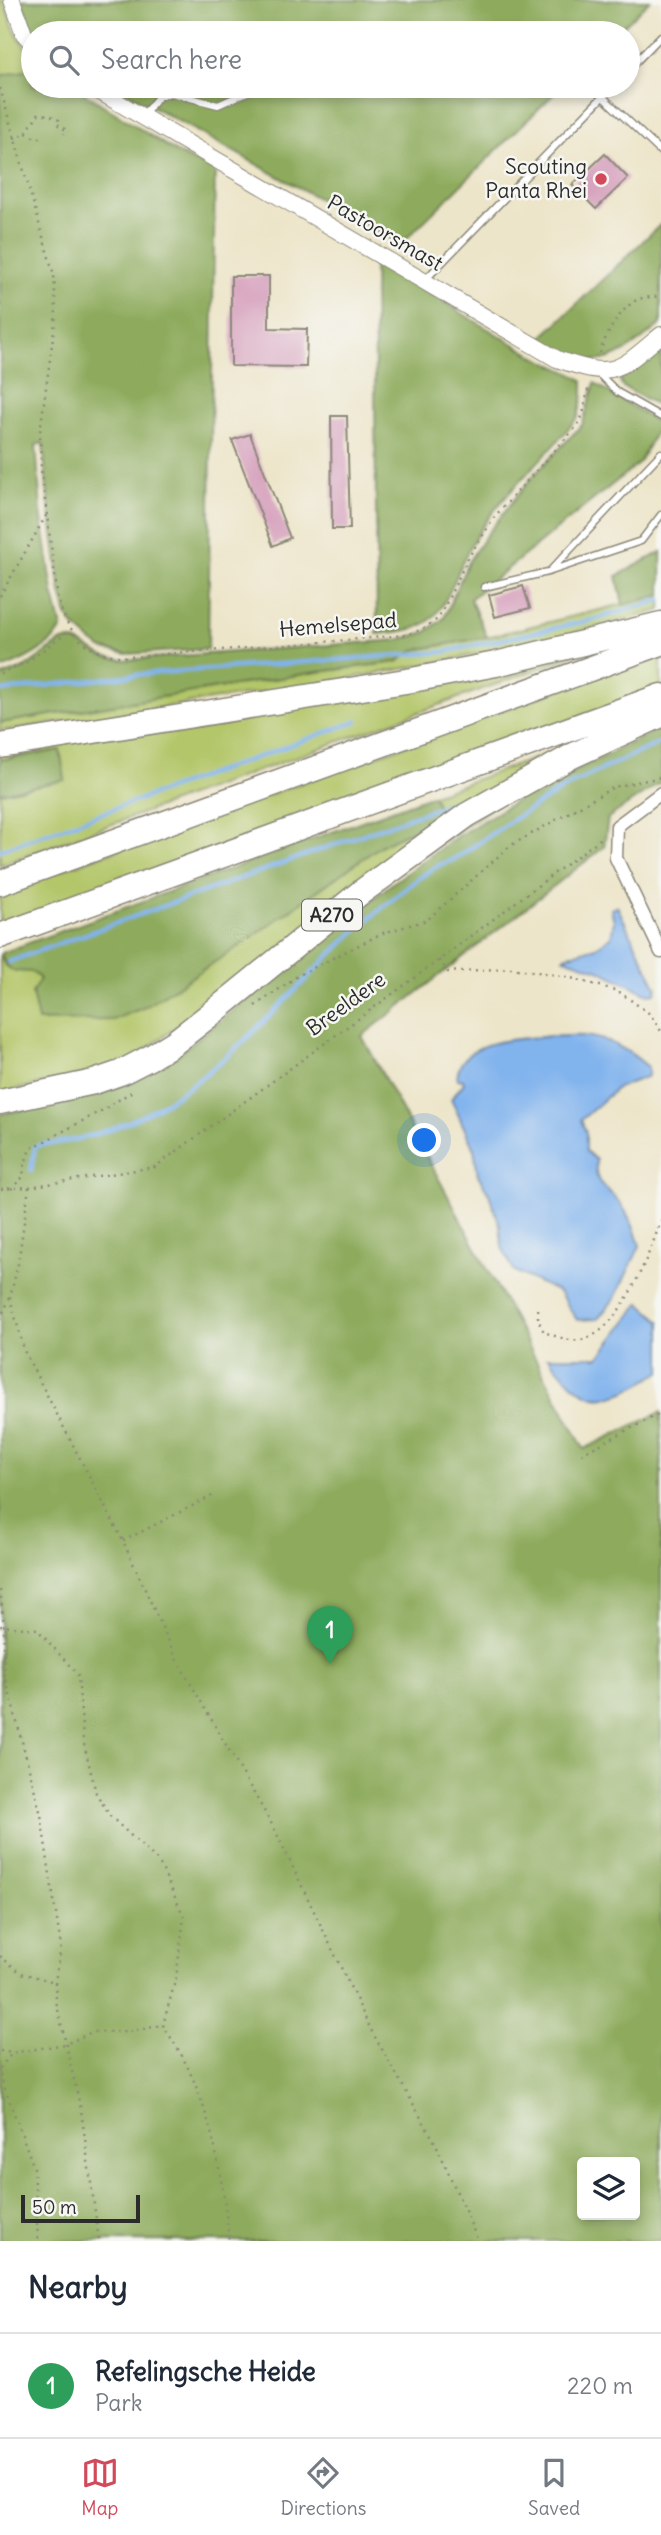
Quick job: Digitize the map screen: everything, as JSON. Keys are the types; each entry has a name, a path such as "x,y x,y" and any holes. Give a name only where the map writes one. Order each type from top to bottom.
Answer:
{"highway":[{"path":"0,746 412,680 508,661 661,624"},
{"path":"0,883 661,643"},
{"path":"0,936 661,696"},
{"name":"A270","path":"0,1102 94,1082 120,1073 151,1057 206,1018 360,892 467,815 572,756 661,715"}],"street":[{"path":"12,0 21,26"},
{"name":"Pastoorsmast","path":"110,98 557,359 596,370"},
{"path":"596,370 626,364 661,335"},
{"path":"661,793 617,826 615,848 620,869 661,952"}],"lane":[{"path":"640,58 661,36"},
{"path":"142,117 157,98"},
{"path":"190,98 218,105 234,98"},
{"path":"425,280 602,98"},
{"path":"604,98 661,152"},
{"path":"596,370 617,392 661,417"},
{"path":"548,572 661,453"},
{"path":"484,587 548,572 641,541 661,515"}],"path":[{"path":"0,88 54,275 56,315 40,432 41,469 58,599 70,630 27,662 0,673"},
{"path":"15,138 26,133 38,114 50,115 59,120 57,124 66,130 64,134"},
{"path":"26,133 35,138 43,138"},
{"name":"Hemelsepad","path":"70,630 101,653 125,656 406,635 423,629 439,618 469,556 496,514 577,426 583,415 603,341 616,319 636,299 661,296"},
{"path":"0,596 47,514"},
{"path":"254,1007 311,969 383,933 427,920 510,846 614,787 661,777"},
{"name":"Breeldere","path":"1,1189 155,1167 439,960 617,826"},
{"path":"439,960 448,972 511,968 564,976 618,991 650,1014 661,1031"},
{"path":"11,1189 24,1176 23,1169 30,1149 103,1110 144,1084"},
{"path":"0,1319 10,1298 18,1264 29,1187"},
{"path":"538,1309 538,1320 544,1332 559,1338 579,1340 595,1336 611,1320 648,1258 661,1221"},
{"path":"10,1298 24,1353 123,1541 177,1660 274,1828 371,2030 436,2144 478,2241"},
{"path":"581,1454 661,1413"},
{"path":"123,1541 212,1496"},
{"path":"0,1590 4,1672 41,1815 61,1947 55,1982 56,2001 80,2110 99,2241"},
{"path":"2,1626 37,1629 78,1675 83,1740 96,1793 110,1816 159,1862 184,1917 176,1978 163,2025 186,2063 202,2106 217,2156 229,2241"},
{"path":"0,1956 21,1973 55,1982"},
{"path":"0,2050 12,2053 66,2044 92,2032 128,2032 163,2025"},
{"path":"0,2068 12,2053"},
{"path":"0,2074 34,2168 38,2241"}],"green space":[{"path":"0,0 4,0 21,40 21,72 0,76"},
{"path":"22,0 650,0 628,21 29,21"},
{"path":"21,72 21,98 92,98 181,155 215,170 208,649 127,654 103,649 73,625 67,615 61,593 43,443 36,445 41,512 53,592 62,628 51,642 35,653 0,669 0,76"},
{"path":"137,98 550,98 401,244"},
{"path":"661,224 661,324 629,348 603,360 576,357 539,340"},
{"path":"374,260 536,357 583,381 578,417 491,514 468,551 447,597 436,614 417,627 377,634"},
{"path":"661,342 661,407 623,387 620,381 621,377"},
{"path":"595,383 660,424 639,463 470,599 487,637 414,650 397,662 317,672 0,723 0,677 24,668 62,641 78,642 96,653 124,660 398,640 426,632 444,618 468,562 484,538 532,477 582,425"},
{"path":"661,552 661,595 623,605 617,576"},
{"path":"661,595 661,610 498,650 332,681 0,731 0,723 317,672 397,662 414,650 487,637"},
{"path":"606,644 0,865 0,793 65,780 60,750 0,760 0,752"},
{"path":"661,653 661,687 0,927 0,892"},
{"path":"661,728 661,782 608,818 604,847 362,1036 584,1449 661,1412 661,2241 0,2241 0,1114 68,1101 122,1085 172,1059 394,882 456,837 526,795"},
{"path":"599,735 266,961 123,1066 0,1093 0,954 5,966 33,972 40,979 145,1007 238,947 383,844 441,816 433,795"},
{"path":"60,750 65,780 0,793 0,760"},
{"path":"433,795 441,816 383,844 238,947 145,1007 113,1020 38,1021 32,993 40,979 33,972 9,968 1,953"}],"water":[{"path":"617,906 657,988 655,993 648,994 599,970 564,958 596,947 611,937 614,921 611,909"},
{"path":"551,1036 602,1039 626,1051 648,1067 648,1076 617,1088 581,1120 586,1132 586,1151 596,1160 598,1180 625,1211 640,1246 615,1298 598,1319 577,1320 559,1292 514,1271 502,1247 500,1225 489,1194 478,1175 474,1149 451,1099 464,1083 463,1080 457,1079 460,1065 468,1055 494,1043"},
{"path":"640,1303 661,1321 661,1372 625,1392 599,1398 576,1387 548,1357 599,1357"}],"building":[{"path":"605,154 628,178 596,209 572,185"},
{"path":"231,276 269,276 269,328 307,329 306,367 231,366"},
{"path":"331,416 347,416 350,529 332,529"},
{"path":"250,434 290,538 273,546 232,440"},
{"path":"523,586 530,608 495,617 489,595"}],"waterway":[{"path":"0,691 143,674 443,652 592,620 661,600"},
{"path":"0,850 357,721"},
{"path":"31,1170 35,1147 95,1135 145,1114 190,1086 231,1053 347,939 426,873 454,859 522,813 565,788 661,742"},
{"path":"8,962 458,800"}],"place":[{"name":"Scouting Panta Rhei","path":"601,179"},
{"name":"Refelingsche Heide","path":"330,1664"}]}
